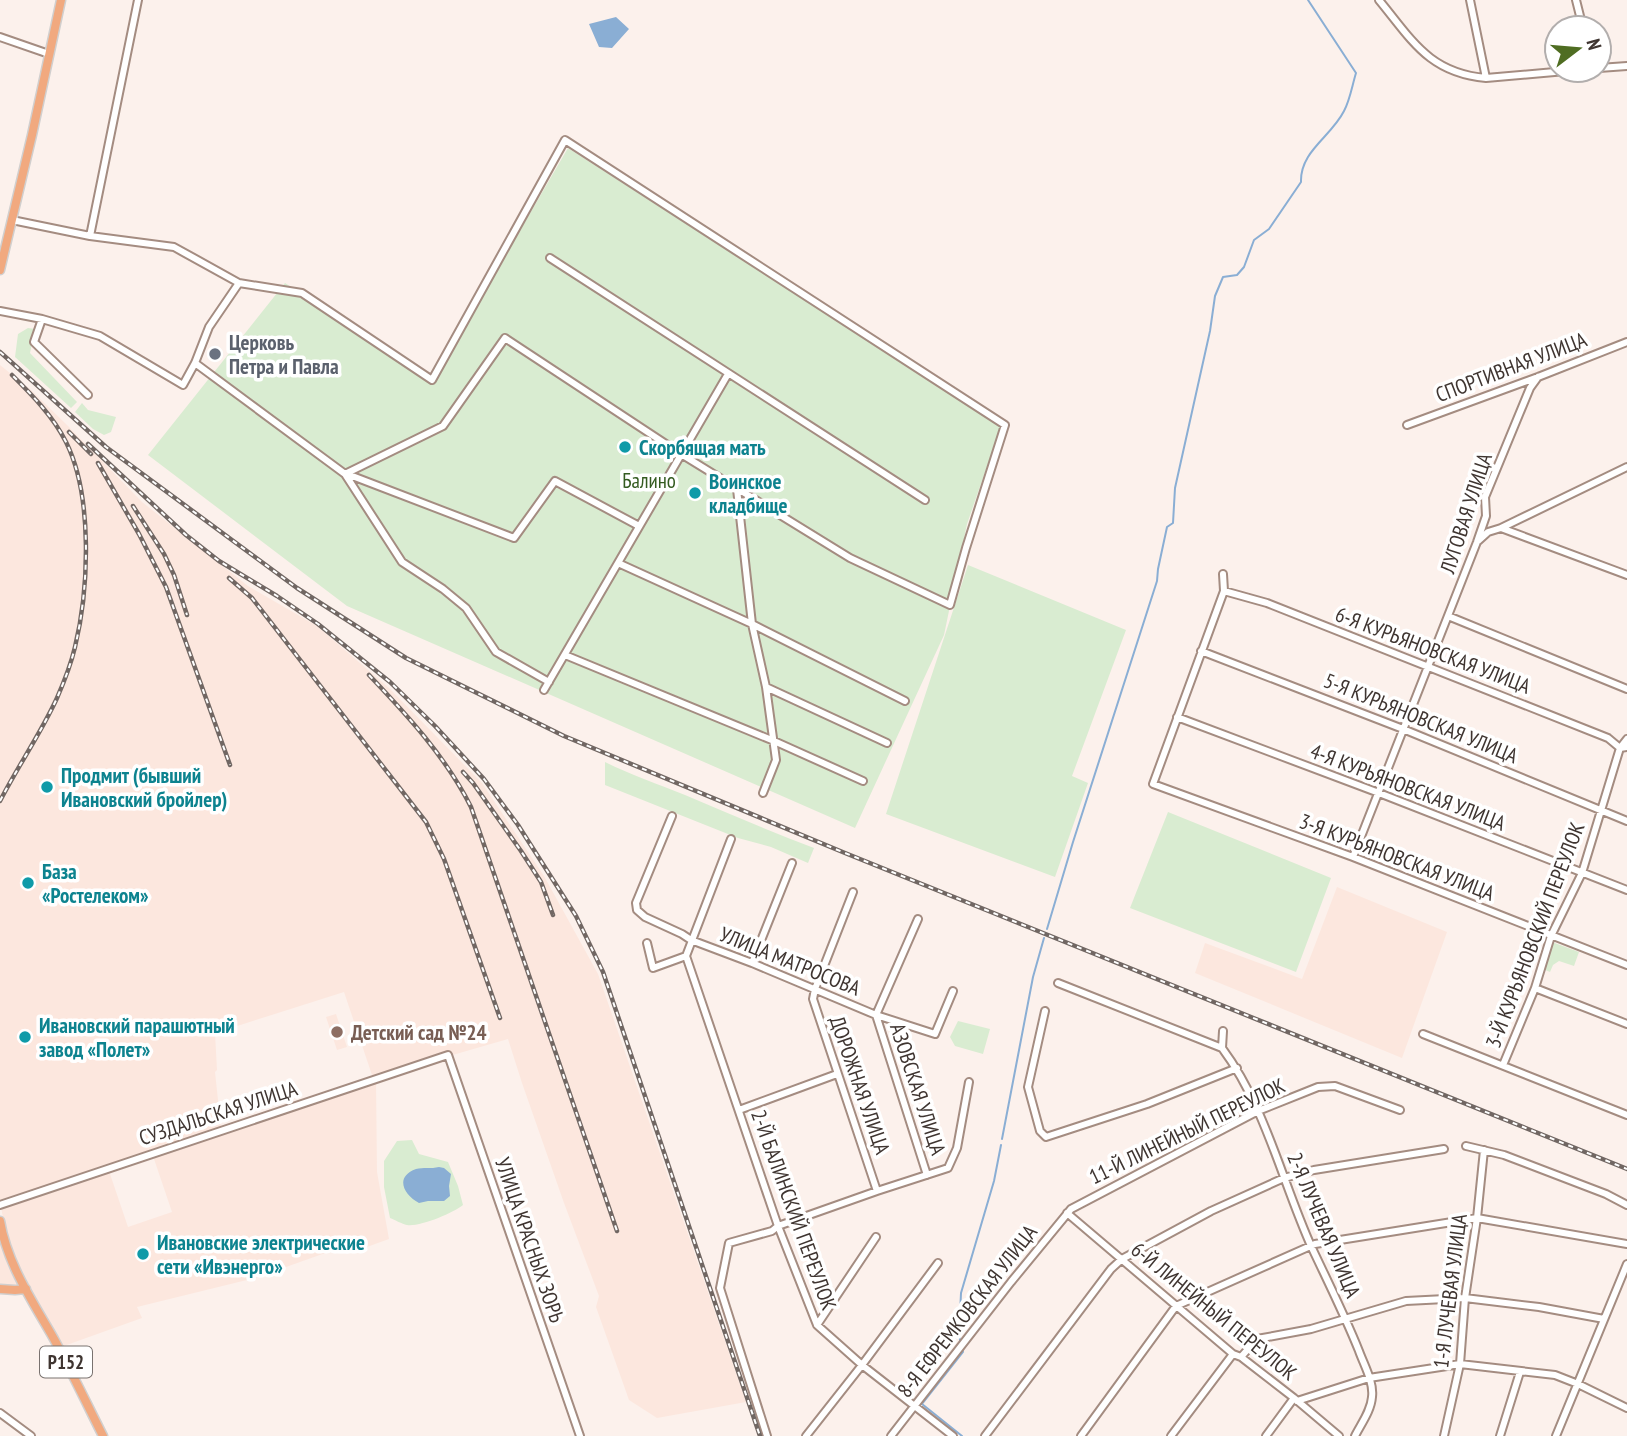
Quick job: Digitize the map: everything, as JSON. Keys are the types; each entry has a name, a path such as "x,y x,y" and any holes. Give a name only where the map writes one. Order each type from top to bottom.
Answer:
{"main road":[{"path":"0,270 61,0"},
{"name":"Р152","path":"0,1221 7,1250 103,1436"},
{"path":"0,1289 26,1289"}],"street":[{"path":"90,236 138,0"},
{"path":"1379,0 1418,48 1449,69 1473,77 1486,78 1543,74"},
{"path":"1470,0 1486,78"},
{"path":"0,37 50,54"},
{"path":"12,220 90,236 174,247 239,283 302,293 432,380 565,140 1005,425 950,605 850,558 681,454 505,338 443,426 345,474"},
{"path":"550,258 925,500"},
{"path":"0,311 42,319 100,336 183,385 209,327 239,283"},
{"path":"42,319 34,342 88,395"},
{"name":"СПОРТИВНАЯ УЛИЦА","path":"1407,425 1627,342"},
{"path":"195,363 345,474 514,538 555,481 639,526"},
{"path":"544,690 728,374"},
{"name":"ЛУГОВАЯ УЛИЦА","path":"1353,857 1477,542 1486,516 1486,497 1530,388 1538,377"},
{"path":"1477,542 1488,532 1502,528 1627,467"},
{"path":"345,474 402,562 466,608 496,652 549,682"},
{"path":"737,489 752,624 766,687 776,760 763,793"},
{"path":"1502,528 1627,575"},
{"path":"618,563 752,624 905,701"},
{"path":"1177,717 1224,591 1223,574"},
{"name":"6-Я КУРЬЯНОВСКАЯ УЛИЦА","path":"1224,591 1267,603 1608,738 1623,747"},
{"path":"1447,619 1627,689"},
{"name":"5-Я КУРЬЯНОВСКАЯ УЛИЦА","path":"1201,651 1403,729 1627,821"},
{"path":"565,655 774,741 863,781"},
{"path":"766,687 887,743"},
{"name":"3-Я КУРЬЯНОВСКАЯ УЛИЦА","path":"1177,717 1153,784 1353,857 1627,965"},
{"name":"4-Я КУРЬЯНОВСКАЯ УЛИЦА","path":"1177,717 1627,890"},
{"name":"3-Й КУРЬЯНОВСКИЙ ПЕРЕУЛОК","path":"1503,1065 1535,988 1551,936 1582,873 1627,738"},
{"name":"УЛИЦА МАТРОСОВА","path":"672,816 636,904 637,910 645,917 691,940 876,1015 935,1034 953,991"},
{"path":"647,943 653,968 686,956 731,839"},
{"path":"752,963 792,863"},
{"path":"815,989 853,892"},
{"path":"876,1015 918,919"},
{"name":"2-Й БАЛИНСКИЙ ПЕРЕУЛОК","path":"686,956 778,1226 817,1325 862,1365 953,1436"},
{"path":"1058,983 1222,1048 1223,1031"},
{"path":"1535,988 1627,1024"},
{"name":"ДОРОЖНАЯ УЛИЦА","path":"815,989 813,999 877,1191"},
{"path":"1045,1012 1028,1087 1040,1131 1046,1137 1147,1104 1237,1068"},
{"name":"АЗОВСКАЯ УЛИЦА","path":"876,1015 927,1175"},
{"path":"1423,1034 1627,1115"},
{"name":"2-Я ЛУЧЕВАЯ УЛИЦА","path":"1222,1048 1237,1068 1258,1111 1311,1246 1346,1318 1369,1378 1373,1397 1355,1436"},
{"name":"СУЗДАЛЬСКАЯ УЛИЦА","path":"0,1205 448,1055"},
{"name":"УЛИЦА КРАСНЫХ ЗОРЬ","path":"448,1055 580,1436"},
{"path":"739,1110 837,1074"},
{"path":"767,1436 720,1288 729,1243 772,1231 778,1226 948,1168 957,1148 969,1082"},
{"name":"11-Й ЛИНЕЙНЫЙ ПЕРЕУЛОК","path":"1069,1211 1258,1111 1318,1087 1335,1086 1400,1110"},
{"path":"1466,1146 1504,1155 1606,1194 1627,1205"},
{"path":"985,1436 1111,1269 1122,1259 1211,1211 1284,1178 1314,1170 1444,1149"},
{"name":"1-Я ЛУЧЕВАЯ УЛИЦА","path":"1444,1436 1460,1364 1465,1298 1484,1150"},
{"name":"6-Й ЛИНЕЙНЫЙ ПЕРЕУЛОК","path":"1069,1211 1233,1354 1241,1357 1339,1436"},
{"name":"8-Я ЕФРЕМКОВСКАЯ УЛИЦА","path":"891,1436 1069,1211"},
{"path":"1081,1436 1176,1306 1311,1246 1477,1218 1627,1244"},
{"path":"817,1325 876,1237"},
{"path":"806,1436 938,1263"},
{"path":"1556,1436 1627,1264"},
{"path":"1241,1357 1258,1339 1311,1329 1406,1301 1465,1298 1539,1307 1604,1320"},
{"path":"1171,1436 1233,1354"},
{"path":"1266,1436 1296,1400 1369,1378 1460,1364 1555,1376 1627,1408"},
{"path":"1500,1436 1520,1372"},
{"path":"0,1413 31,1436"}],"shaded area":[{"path":"0,365 31,390 142,502 248,586 317,626 389,688 482,783 544,876 598,974 746,1402 657,1418 629,1400 596,1307 599,1296 508,1039 373,1078 344,992 215,1033 215,1072 221,1128 0,1200"},
{"path":"1337,887 1447,932 1402,1058 1195,973 1205,943 1302,979"},
{"name":"Детский сад №24","path":"336,1014 347,1047 337,1050 326,1017"},
{"path":"376,1082 377,1172 389,1239 353,1252 345,1246 255,1278 137,1307 142,1318 61,1347 12,1252 1,1207 109,1171 128,1227 172,1212 153,1156"},
{"path":"0,1241 18,1284 17,1287 0,1291"}],"green space":[{"name":"Балино","path":"568,148 1001,426 967,524 944,635 855,828 347,606 148,455 285,283 433,380"},
{"path":"28,328 35,329 30,353 77,402 71,408 15,357 18,334"},
{"path":"82,403 88,410 116,417 111,432 104,435 93,429 75,412"},
{"path":"968,565 1126,630 1072,776 1088,783 1055,877 886,814"},
{"path":"605,762 814,848 808,863 605,785"},
{"path":"1168,812 1331,878 1296,972 1130,908"},
{"path":"1552,942 1579,952 1574,966 1559,961 1553,965 1550,972 1543,969"},
{"path":"958,1021 990,1029 983,1054 955,1046 950,1037"},
{"path":"412,1140 419,1154 448,1162 463,1205 436,1219 407,1225 390,1218 384,1187 384,1161 397,1141"}],"water":[{"path":"616,17 629,29 612,48 599,47 589,24"},
{"path":"439,1167 451,1174 450,1196 444,1201 419,1203 414,1200 404,1186 405,1177 416,1169"}],"waterway":[{"path":"1047,929 1157,581 1167,527 1173,523 1175,488 1210,331 1215,296 1223,277 1237,275 1244,267 1254,240 1269,229 1301,182 1305,161 1338,120 1351,93 1356,73 1308,0"},
{"path":"1002,1139 1033,977 1044,938"},
{"path":"961,1342 961,1293 994,1181 1001,1145"},
{"path":"962,1348 963,1352 922,1404 962,1436"}],"railway":[{"path":"0,352 106,447 297,588 406,658 564,736 845,853 1627,1169"},
{"path":"0,801 51,711 67,673 80,624 86,543 81,489 66,442 55,423 12,375"},
{"path":"69,432 91,454"},
{"path":"88,444 186,535 219,561 318,624 390,682 484,779 518,825 576,916 603,972 760,1436"},
{"path":"98,463 166,587 230,765"},
{"path":"133,506 164,554 187,615"},
{"path":"229,578 252,598 426,822 444,859 500,1018"},
{"path":"369,675 438,754 471,807 617,1231"},
{"path":"463,772 541,882 553,915"}],"place":[{"name":"Церковь Петра и Павла","path":"215,354"},
{"name":"Скорбящая мать","path":"625,447"},
{"name":"Воинское кладбище","path":"695,493"},
{"name":"Продмит (бывший Ивановский бройлер)","path":"47,787"},
{"name":"База «Ростелеком»","path":"28,883"},
{"name":"Детский сад №24","path":"337,1032"},
{"name":"Ивановский парашютный завод «Полет»","path":"25,1037"},
{"name":"Ивановские электрические сети «Ивэнерго»","path":"143,1254"}]}
